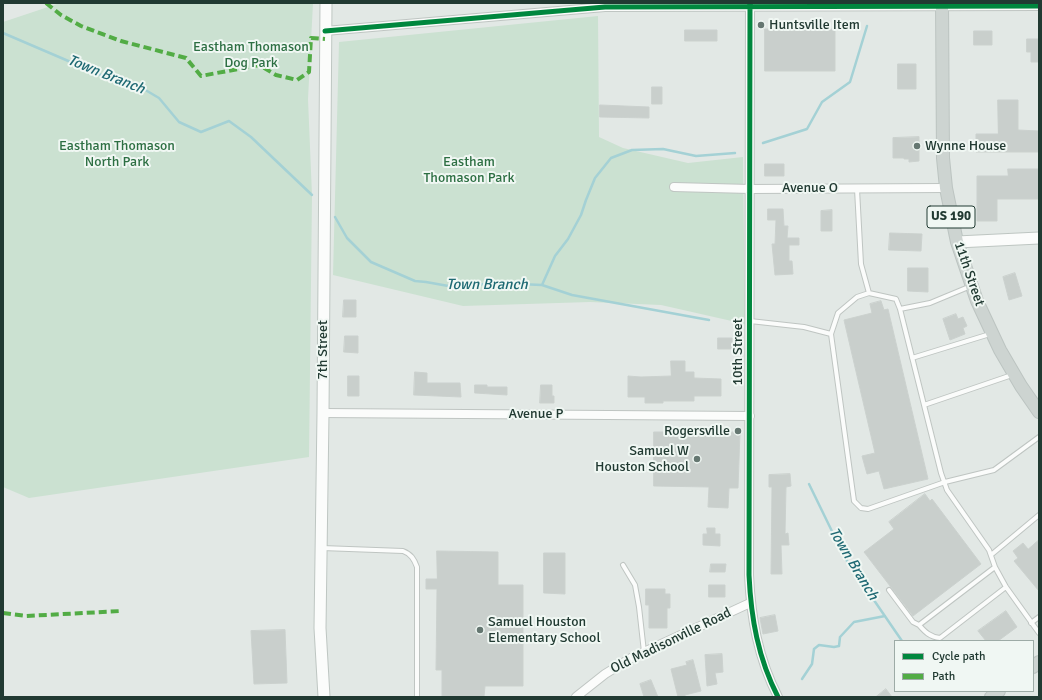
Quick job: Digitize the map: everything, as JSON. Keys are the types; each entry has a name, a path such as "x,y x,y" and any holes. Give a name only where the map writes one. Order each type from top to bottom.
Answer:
{"main road":[{"name":"11th Street","path":"942,5 943,158 946,188 957,242 972,286 1000,350 1039,412"}],"street":[{"name":"7th Street","path":"324,697 320,628 326,3"},
{"path":"325,31 605,5 1039,6"},
{"name":"10th Street","path":"750,5 750,416 748,575 750,603 763,664 778,697"},
{"name":"Avenue O","path":"674,188 946,188"},
{"path":"957,242 1039,238"},
{"name":"Avenue P","path":"323,413 750,416"},
{"name":"Old Madisonville Road","path":"576,697 605,674 644,653 750,603"}],"lane":[{"path":"857,188 861,264 869,293"},
{"path":"900,309 930,304 972,286"},
{"path":"1039,437 994,470 945,482 868,509 861,508 854,501 831,334 838,313 857,297 869,293 896,299 900,309 941,473 945,482 947,490 989,550 995,567 1006,587 1039,633"},
{"path":"750,321 804,327 831,334"},
{"path":"912,358 992,333"},
{"path":"924,405 1014,374"},
{"path":"991,555 1039,515"},
{"path":"321,548 403,551 409,553 414,559 417,567 417,697"},
{"path":"623,565 634,585 639,607 644,653"},
{"path":"919,626 995,567"},
{"path":"889,590 913,622 932,637 940,638 1006,587"},
{"path":"1032,623 1039,617"}],"green space":[{"path":"60,3 313,3 308,99 312,195 309,457 29,498 3,487 3,22"},
{"name":"Eastham Thomason Park","path":"598,16 599,137 623,148 688,163 743,157 745,324 661,305 590,302 463,306 333,275 339,42"}],"building":[{"path":"765,29 835,29 835,71 765,71"},
{"path":"685,30 717,30 717,41 685,41"},
{"path":"974,31 992,31 992,45 974,45"},
{"path":"1027,39 1039,39 1039,62 1031,62 1031,52 1027,52"},
{"path":"898,64 916,64 916,89 898,89"},
{"path":"652,87 662,87 662,104 652,104"},
{"path":"998,100 1018,100 1018,130 1039,131 1039,152 976,152 976,134 998,134"},
{"path":"600,105 649,107 649,118 600,117"},
{"path":"919,137 919,161 909,162 909,159 893,158 893,138"},
{"path":"765,164 784,164 784,176 765,176"},
{"path":"1008,169 1039,169 1039,199 997,199 997,221 977,221 977,176 1008,176"},
{"path":"768,209 783,209 784,226 788,226 787,238 799,238 799,245 789,245 789,261 792,261 793,274 775,275 772,244 775,244 776,220 768,220"},
{"path":"832,210 832,231 821,231 821,211"},
{"path":"890,233 922,234 921,251 889,250"},
{"path":"908,268 928,268 928,292 908,291"},
{"path":"1015,273 1022,296 1009,300 1003,277"},
{"path":"344,300 356,300 356,317 343,317"},
{"path":"881,301 884,310 888,309 928,479 884,489 879,471 867,474 862,456 875,453 844,320 872,313 870,304"},
{"path":"956,314 958,319 963,317 967,326 963,328 965,334 950,340 943,319"},
{"path":"345,336 358,336 358,353 344,352"},
{"path":"718,338 732,338 732,349 718,349"},
{"path":"671,361 685,361 685,372 694,372 694,378 721,379 721,396 694,396 694,401 663,401 663,403 645,403 645,397 628,397 628,376 671,376"},
{"path":"415,372 427,373 427,383 460,383 461,397 414,395"},
{"path":"348,376 359,376 359,396 348,396"},
{"path":"475,385 487,385 487,387 507,387 507,395 475,393"},
{"path":"541,385 552,385 552,396 554,396 554,403 540,403"},
{"name":"Samuel W Houston School","path":"654,432 740,432 738,488 729,488 728,508 708,507 709,487 654,486"},
{"path":"790,474 791,486 786,487 785,534 788,533 789,545 781,545 782,574 771,574 772,487 769,487 769,475"},
{"path":"925,494 930,501 932,499 981,564 913,616 864,552 894,529 889,522"},
{"path":"707,528 715,528 715,534 720,534 720,546 703,545 703,534 707,534"},
{"path":"1039,540 1039,591 1014,561 1018,558 1013,551 1023,543 1028,549"},
{"name":"Samuel Houston Elementary School","path":"437,551 498,552 498,585 523,585 523,686 485,686 484,697 442,697 442,670 436,670 437,589 426,589 426,579 437,579"},
{"path":"544,553 565,553 565,594 544,593"},
{"path":"711,564 726,564 725,572 710,572"},
{"path":"709,585 725,585 725,597 709,597"},
{"path":"646,589 665,589 665,594 670,594 670,608 667,608 667,628 649,628 649,605 646,605"},
{"path":"1006,611 1017,627 999,640 985,640 978,631"},
{"path":"775,615 778,631 763,634 760,618"},
{"path":"285,630 287,683 254,684 251,631"},
{"path":"722,654 723,672 715,673 717,684 707,686 705,655"},
{"path":"693,660 701,691 685,695 685,697 678,697 671,669 687,665 686,662"},
{"path":"651,680 658,697 644,697 640,684"},
{"path":"886,689 892,697 876,697"}],"waterway":[{"path":"763,143 807,129 822,102 850,82 867,26"},
{"name":"Town Branch","path":"3,33 101,75 142,88 159,98 179,122 201,132 229,121 251,137 312,195"},
{"path":"542,285 555,256 568,239 581,215 595,178 611,158 632,150 663,149 696,156 735,153"},
{"name":"Town Branch","path":"335,217 347,238 371,262 415,281 454,287 495,283 542,285 572,295 709,320"},
{"name":"Town Branch","path":"809,484 845,558 901,640"},
{"path":"802,679 812,664 814,649 819,645 834,647 839,646 840,637 854,622 885,616"}],"marked path":[{"path":"46,3 61,15 81,26 121,41 186,58 201,76 259,65 276,75 297,80 309,72 311,38 325,39"},
{"path":"3,613 26,616 121,611"}],"cycle path":[{"path":"750,3 749,575 757,638 765,668 778,697"},
{"path":"325,31 605,7 1039,6"}],"place":[{"name":"Huntsville Item","path":"761,25"},
{"name":"Wynne House","path":"917,146"},
{"name":"Rogersville","path":"738,431"},
{"name":"Samuel W Houston School","path":"697,459"},
{"name":"Samuel Houston Elementary School","path":"480,630"}],"park label":[{"name":"Eastham Thomason Dog Park","path":"251,56"},
{"name":"Eastham Thomason North Park","path":"117,154"}]}
